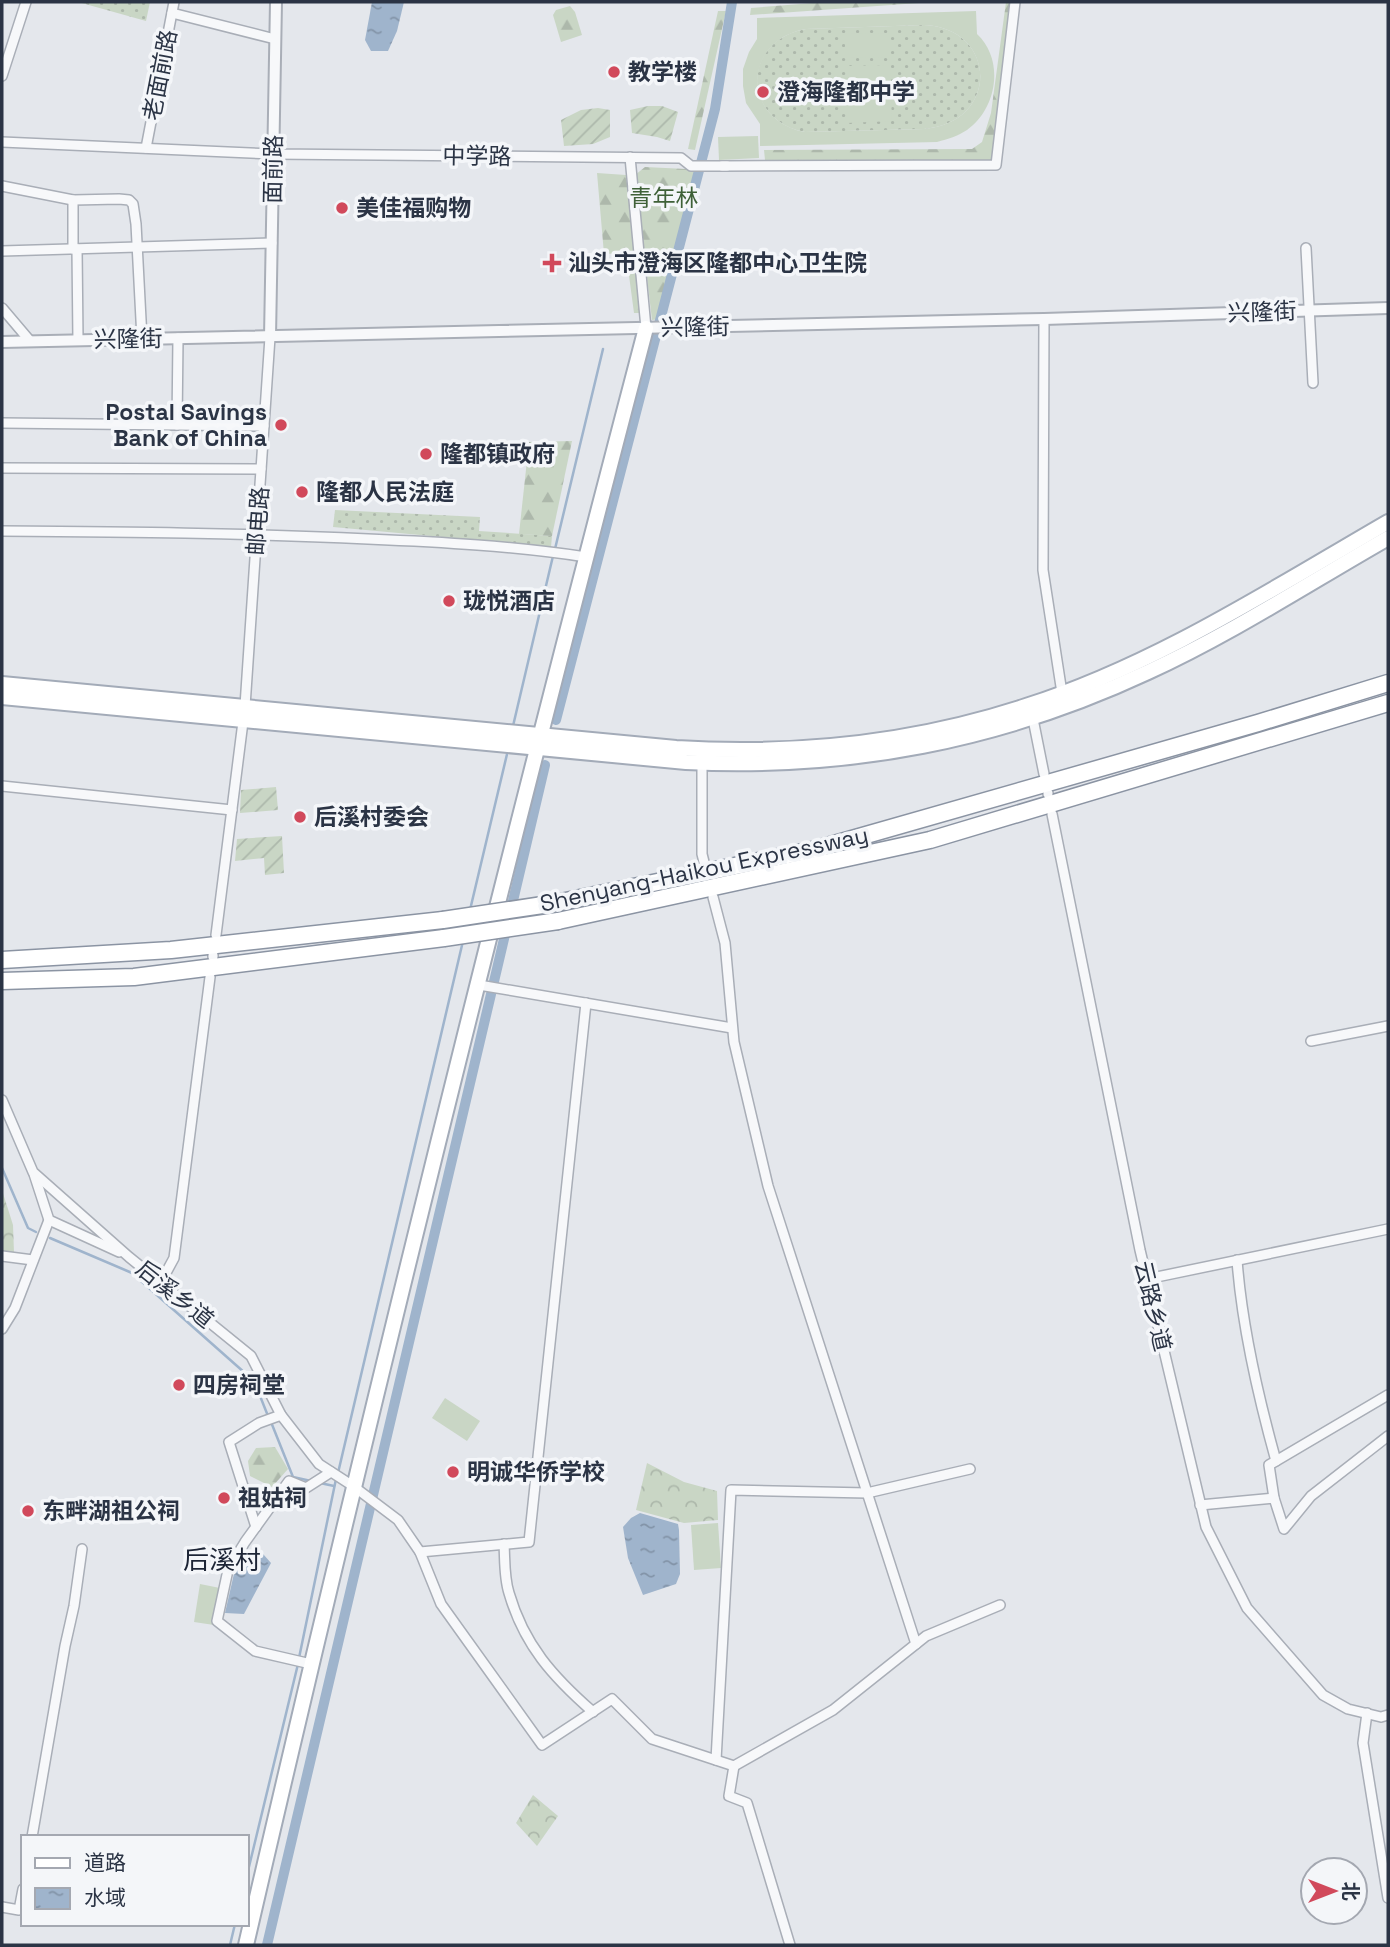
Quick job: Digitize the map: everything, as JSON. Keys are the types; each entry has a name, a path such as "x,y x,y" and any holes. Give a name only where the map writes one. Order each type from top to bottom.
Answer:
{"highway":[{"name":"Shenyang-Haikou Expressway","path":"2,960 171,950 443,920 556,903 817,849 1258,723 1388,683"},
{"name":"Shenyang-Haikou Expressway","path":"2,981 134,977 558,921 930,840 1388,703"}],"main road":[{"path":"246,1945 350,1484 646,328"},
{"path":"540,741 709,750 844,745 901,737 1026,707 1130,664 1207,626 1388,522"},
{"path":"2,684 244,713 540,741 702,763 780,764 853,758 908,750 1033,719 1150,671 1388,538"},
{"path":"2,697 244,713"}],"street":[{"path":"2,76 26,2"},
{"name":"老面前路","path":"146,148 174,2"},
{"name":"面前路","path":"270,337 276,2"},
{"name":"中学路","path":"2,142 273,154 681,158 691,166 996,165 1015,2"},
{"path":"172,13 275,39"},
{"path":"630,157 646,328"},
{"path":"2,187 73,200 129,200 133,204 142,339"},
{"path":"73,200 78,340"},
{"path":"2,251 272,243"},
{"path":"1306,248 1313,383"},
{"path":"2,308 30,341"},
{"name":"兴隆街","path":"3,341 1044,319 1388,308"},
{"path":"1044,319 1043,570 1062,693"},
{"name":"邮电路","path":"216,935 244,713 270,337"},
{"path":"177,425 178,338"},
{"path":"2,422 264,426"},
{"path":"2,468 261,469"},
{"path":"2,531 257,533 426,541 548,551 586,557"},
{"path":"1033,719 1044,774"},
{"path":"702,763 704,862"},
{"path":"2,786 232,810"},
{"name":"云路乡道","path":"1052,814 1147,1279 1206,1527 1247,1608 1323,1695 1348,1709 1381,1717 1388,1715"},
{"path":"713,897 725,943 734,1042 768,1186 916,1644"},
{"path":"161,1282 174,1258 210,977"},
{"path":"479,985 733,1028"},
{"path":"420,1552 529,1542 586,1003"},
{"path":"1311,1041 1388,1026"},
{"name":"后溪乡道","path":"2,1100 33,1172 129,1257 251,1356 274,1417 319,1464 398,1520 420,1552 441,1604 542,1745 593,1712"},
{"path":"2,1329 15,1308 49,1220 33,1172"},
{"path":"49,1220 129,1257"},
{"path":"1147,1279 1388,1229"},
{"path":"2,1256 33,1260"},
{"path":"1237,1260 1239,1286 1262,1411 1276,1461"},
{"path":"1388,1395 1269,1465 1274,1499 1284,1529 1311,1496 1388,1436"},
{"path":"256,1527 229,1443 274,1417"},
{"path":"716,1760 731,1490 867,1493 970,1469"},
{"path":"308,1663 255,1651 217,1621 228,1570 289,1481 306,1488 332,1472"},
{"path":"1200,1505 1274,1499"},
{"path":"503,1544 508,1591 526,1639 562,1685 593,1712 612,1699 652,1739 734,1766 833,1710 926,1636 1000,1605"},
{"path":"32,1835 82,1549"},
{"path":"1367,1713 1363,1743 1388,1898"},
{"path":"734,1766 729,1796 747,1803 790,1945"},
{"path":"2,1907 19,1910 21,1900"}],"green space":[{"path":"78,2 150,2 146,21"},
{"path":"826,2 933,2 750,15 751,8"},
{"path":"1006,2 1015,2 991,164 765,160 764,150 972,149 982,142 991,113"},
{"path":"570,6 575,12 582,35 561,42 553,15 556,10"},
{"path":"718,11 726,11 695,150 688,149"},
{"path":"976,11 977,34 986,45 994,70 991,97 977,121 967,130 937,142 760,146 760,124 746,103 743,86 743,69 757,39 757,18","holes":["924,25 948,30 966,42 977,58 980,76 977,94 966,111 949,123 924,129 805,132 784,125 769,112 760,97 758,80 761,63 770,48 785,36 806,29"]},
{"path":"924,25 948,30 966,42 977,58 980,76 977,94 966,111 949,123 924,129 805,132 784,125 769,112 760,97 757,80 760,63 769,48 785,36 806,29"},
{"path":"890,33 890,57 845,58 845,34"},
{"path":"890,65 891,89 846,90 846,66"},
{"path":"891,97 892,121 847,123 847,99"},
{"path":"662,106 678,112 670,141 632,133 630,110"},
{"path":"581,110 610,110 610,137 593,144 564,146 561,120"},
{"path":"758,136 759,158 719,160 718,137"},
{"name":"青年林","path":"645,167 686,169 698,173 660,319 652,320 635,175"},
{"path":"597,173 626,175 642,313 634,313 626,253 604,254"},
{"path":"572,441 552,536 519,534 529,442"},
{"path":"335,510 480,517 479,531 552,536 551,547 333,527"},
{"path":"276,787 278,810 240,813 241,790"},
{"path":"282,836 284,873 265,875 264,858 235,861 237,839"},
{"path":"2,1190 13,1225 14,1253 2,1252"},
{"path":"445,1398 480,1421 467,1441 432,1418"},
{"path":"275,1447 288,1469 272,1487 250,1476 248,1461 256,1448"},
{"path":"647,1463 684,1482 717,1491 718,1520 684,1523 636,1510"},
{"path":"718,1523 721,1568 694,1570 691,1525"},
{"path":"200,1584 220,1588 214,1625 194,1622"},
{"path":"533,1795 558,1816 537,1846 516,1823"}],"water":[{"path":"372,2 404,2 397,31 388,51 371,51 365,40"},
{"path":"640,1513 678,1524 679,1530 680,1574 676,1584 643,1595 628,1558 623,1527"},
{"path":"256,1546 271,1563 244,1614 225,1613 236,1565"}],"waterway":[{"path":"556,720 715,109 732,2"},
{"path":"555,549 603,349"},
{"path":"513,726 553,556"},
{"path":"470,910 508,750"},
{"path":"267,1945 545,765"},
{"path":"338,1473 463,941"},
{"path":"2,1168 28,1228 36,1232"},
{"path":"50,1238 132,1273 254,1381 268,1416"},
{"path":"271,1422 293,1477 311,1481"},
{"path":"299,1658 336,1479"},
{"path":"320,1483 334,1486"},
{"path":"248,1871 298,1664"},
{"path":"230,1945 235,1926"}],"place":[{"name":"教学楼","path":"614,72"},
{"name":"澄海隆都中学","path":"763,92"},
{"name":"美佳福购物","path":"342,208"},
{"name":"汕头市澄海区隆都中心卫生院","path":"552,263"},
{"name":"Postal Savings Bank of China","path":"281,425"},
{"name":"隆都镇政府","path":"426,454"},
{"name":"隆都人民法庭","path":"302,492"},
{"name":"珑悦酒店","path":"449,601"},
{"name":"后溪村委会","path":"300,817"},
{"name":"四房祠堂","path":"179,1385"},
{"name":"明诚华侨学校","path":"453,1472"},
{"name":"祖姑祠","path":"224,1498"},
{"name":"东畔湖祖公祠","path":"28,1511"}],"district":[{"name":"后溪村","path":"222,1560"}]}
